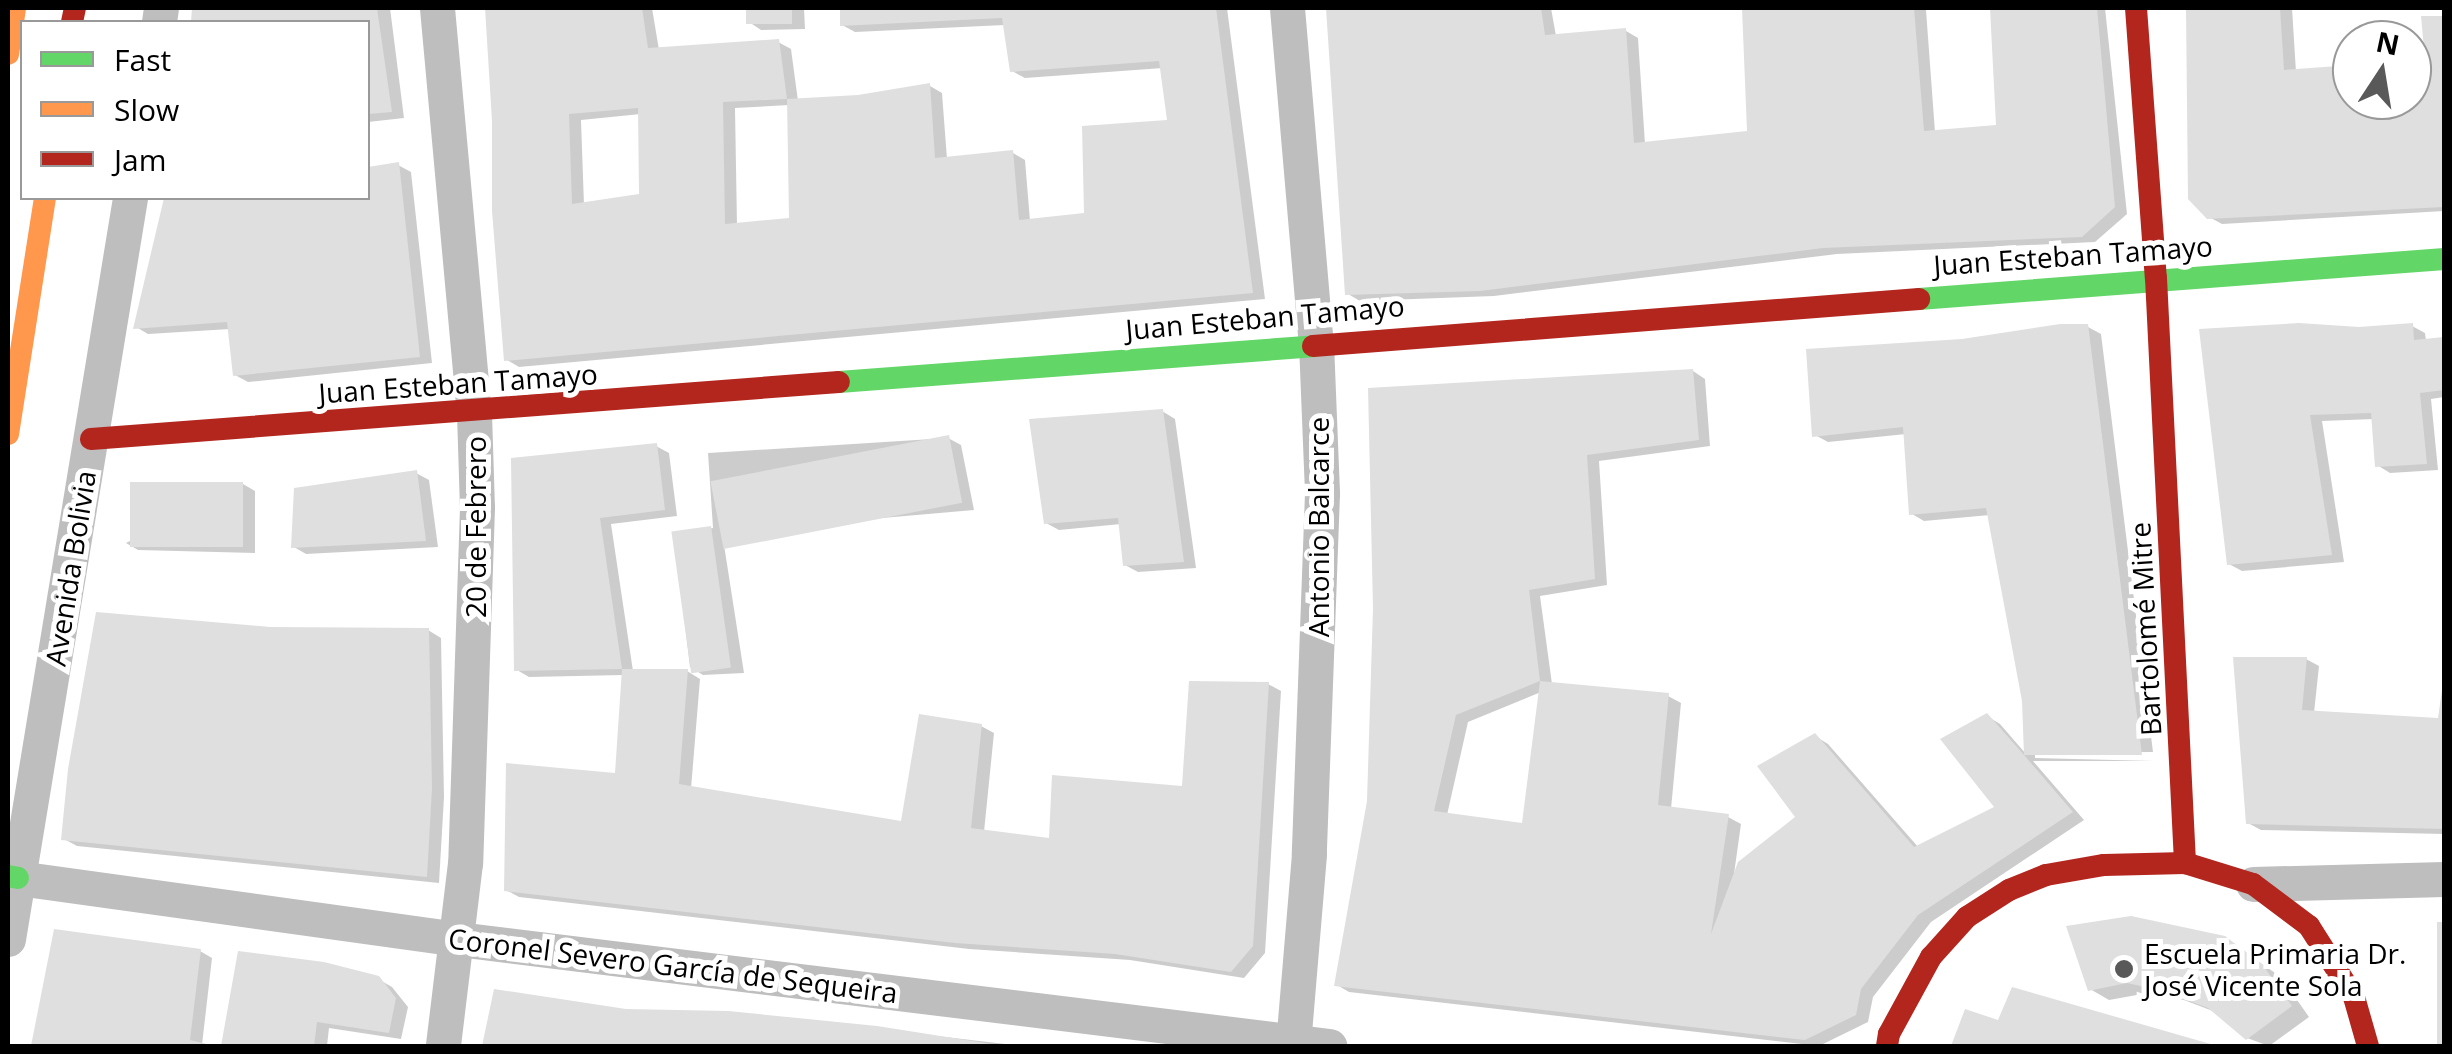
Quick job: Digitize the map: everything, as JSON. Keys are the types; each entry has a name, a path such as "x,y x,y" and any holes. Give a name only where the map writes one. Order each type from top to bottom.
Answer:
{"street":[{"path":"8,54 15,8"},
{"name":"20 de Febrero","path":"438,8 474,413 476,610 458,940 443,1046"},
{"name":"Antonio Balcarce","path":"1287,8 1316,343 1320,596 1294,1044"},
{"name":"Bartolomé Mitre","path":"2136,8 2156,278 2185,863"},
{"path":"8,434 46,200"},
{"name":"Avenida Bolivia","path":"8,938 13,877 130,200"},
{"name":"Juan Esteban Tamayo","path":"91,439 474,413 1316,343 2444,259"},
{"path":"1883,1042 1931,957 1967,917 2009,890 2046,875 2104,864 2185,863 2254,884 2444,879"},
{"name":"Coronel Severo García de Sequeira","path":"13,877 458,940 1329,1046"},
{"path":"2254,884 2310,926 2354,996 2368,1046"}],"building":[{"path":"192,8 377,8 392,112 370,114 370,20 191,20"},
{"path":"485,8 642,8 648,48 779,39 787,99 858,95 930,83 935,158 1013,150 1019,220 1084,213 1082,126 1167,120 1159,61 1010,72 1002,18 840,26 840,8 1216,8 1253,293 504,361 492,211 492,121","holes":["787,99 789,218 725,224 723,102","638,108 639,194 572,204 569,114"]},
{"path":"746,8 792,8 792,24 746,24"},
{"path":"1326,8 1541,8 1545,35 1626,28 1634,143 1747,131 1742,8 1914,8 1924,131 1996,125 1990,8 2097,8 2115,207 2082,237 1823,248 1480,291 1345,295"},
{"path":"2186,8 2280,8 2284,70 2332,66 2332,120 2432,120 2432,20 2421,20 2421,16 2444,16 2444,207 2207,219 2188,199"},
{"path":"399,162 420,357 233,376 227,322 133,329 164,200 370,200 370,167"},
{"path":"2299,323 2359,327 2413,323 2414,340 2444,337 2444,390 2420,393 2427,464 2375,467 2371,413 2310,415 2332,555 2227,565 2199,329"},
{"path":"2060,324 2088,324 2142,755 2024,755 2022,701 1986,508 1909,515 1903,427 1812,437 1806,349 1962,339"},
{"path":"1693,369 1699,440 1587,455 1595,579 1529,590 1540,681 1669,693 1658,805 1729,814 1711,934 1738,862 1795,817 1757,766 1815,733 1914,847 1994,807 1940,739 1987,713 2073,812 1918,915 1861,989 1856,1015 1805,1040 1334,986 1367,801 1373,608 1368,388","holes":["1540,681 1522,823 1434,811 1456,715"]},
{"path":"1163,409 1184,562 1123,566 1118,518 1044,524 1029,419"},
{"path":"949,435 962,503 724,549 710,481"},
{"path":"657,443 665,510 600,518 622,669 514,671 511,458"},
{"path":"417,470 426,541 291,548 294,488"},
{"path":"130,482 243,482 243,547 130,547"},
{"path":"711,526 731,668 691,673 671,532"},
{"path":"96,612 270,627 429,628 432,788 427,877 61,840 68,769"},
{"path":"2233,657 2307,657 2302,710 2438,718 2444,676 2444,829 2246,824"},
{"path":"622,669 688,669 679,784 901,821 919,714 982,724 971,828 1049,838 1052,775 1182,786 1189,681 1269,682 1253,946 1231,972 1115,954 955,943 504,891 506,763 615,773"},
{"path":"2131,916 2225,936 2262,964 2292,1006 2246,1040 2208,1008 2163,991 2127,983 2088,991 2066,926"},
{"path":"2437,922 2444,922 2444,1046 2437,1046"},
{"path":"54,929 201,949 190,1040 215,1046 31,1046"},
{"path":"238,951 324,962 379,976 396,998 389,1033 317,1022 314,1046 221,1046"},
{"path":"2012,987 2214,1046 1951,1046 1965,1009 1998,1020"},
{"path":"494,989 626,1009 728,1011 877,1026 1004,1046 482,1046"}],"traffic: fast":[{"path":"1919,299 2444,259"},
{"path":"839,382 1313,346"},
{"path":"8,876 18,878"}],"traffic: slow":[{"path":"8,54 15,8"},
{"path":"8,434 45,200"}],"traffic: jam":[{"path":"72,20 75,8"},
{"path":"2136,8 2156,278 2185,863"},
{"path":"1313,346 1919,299"},
{"path":"91,439 839,382"},
{"path":"1887,1046 1889,1034 1931,957 1967,917 2009,890 2046,875 2104,865 2185,863 2253,884 2309,926 2354,997 2368,1046"}],"place":[{"name":"Escuela Primaria Dr. José Vicente Sola","path":"2124,969"}]}
